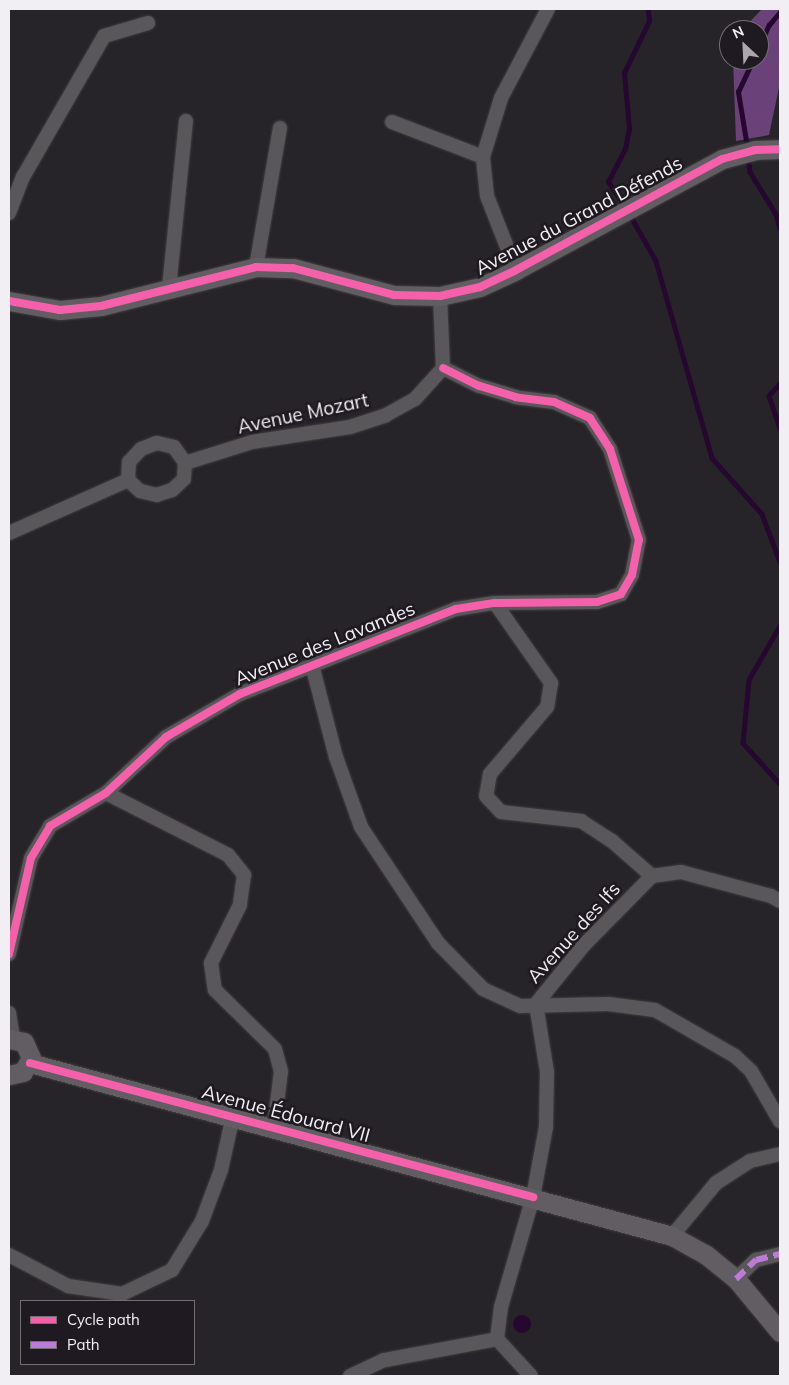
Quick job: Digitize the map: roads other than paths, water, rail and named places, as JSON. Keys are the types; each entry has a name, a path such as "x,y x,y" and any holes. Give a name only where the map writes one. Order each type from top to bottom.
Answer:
{"street":[{"path":"516,270 487,196 483,157 501,98 548,9"},
{"path":"9,213 24,176 104,36 148,23"},
{"path":"169,288 186,121"},
{"path":"392,122 483,157"},
{"path":"256,267 280,128"},
{"name":"Avenue du Grand Défends","path":"9,301 60,310 100,306 256,267 294,268 394,295 440,296 480,287 516,270 722,159 755,150 780,148"},
{"path":"440,296 443,368"},
{"name":"Avenue Mozart","path":"185,462 252,442 350,427 386,415 414,399 443,368"},
{"name":"Avenue des Lavandes","path":"9,954 11,924 31,858 50,826 106,793 166,737 240,694 456,609 495,603 597,602 621,594 632,575 639,540 610,448 590,418 554,402 516,397 479,386 443,368"},
{"path":"157,443 174,447 185,462 184,479 172,490 157,495 140,491 128,480 128,462 140,449 157,443"},
{"path":"9,533 128,480"},
{"path":"495,603 551,682 547,707 490,774 486,796 501,812 581,821 612,841 652,876 681,872 771,896 780,901"},
{"path":"312,665 336,757 361,827 438,943 483,989 520,1006 536,1004 608,1004 655,1010 734,1056 751,1071 780,1121"},
{"path":"106,793 228,855 244,875 240,906 211,963 215,990 275,1049 281,1071 274,1128"},
{"name":"Avenue des Ifs","path":"497,1339 501,1306 533,1197 546,1127 547,1072 536,1004 584,945 652,876"},
{"path":"9,1013 11,1039 28,1046 30,1063 23,1072 9,1075"},
{"name":"Avenue Édouard VII","path":"30,1063 233,1116 672,1236 705,1254 736,1279 780,1332"},
{"path":"9,1255 68,1286 122,1294 172,1270 202,1221 221,1170 233,1116"},
{"path":"672,1236 716,1183 750,1161 780,1154"},
{"path":"736,1279 756,1260 780,1254"},
{"path":"350,1376 385,1360 497,1339 531,1376"}],"waterway":[{"path":"625,207 608,182 625,149 629,128 624,73 649,21 648,9"},
{"path":"769,25 780,12"},
{"path":"747,147 738,92 748,70"},
{"path":"748,157 750,172 776,214 780,228"},
{"path":"629,213 656,261 712,458 762,514 780,562"},
{"path":"780,384 769,396 780,428"},
{"path":"780,626 749,680 743,743 780,784"}]}
